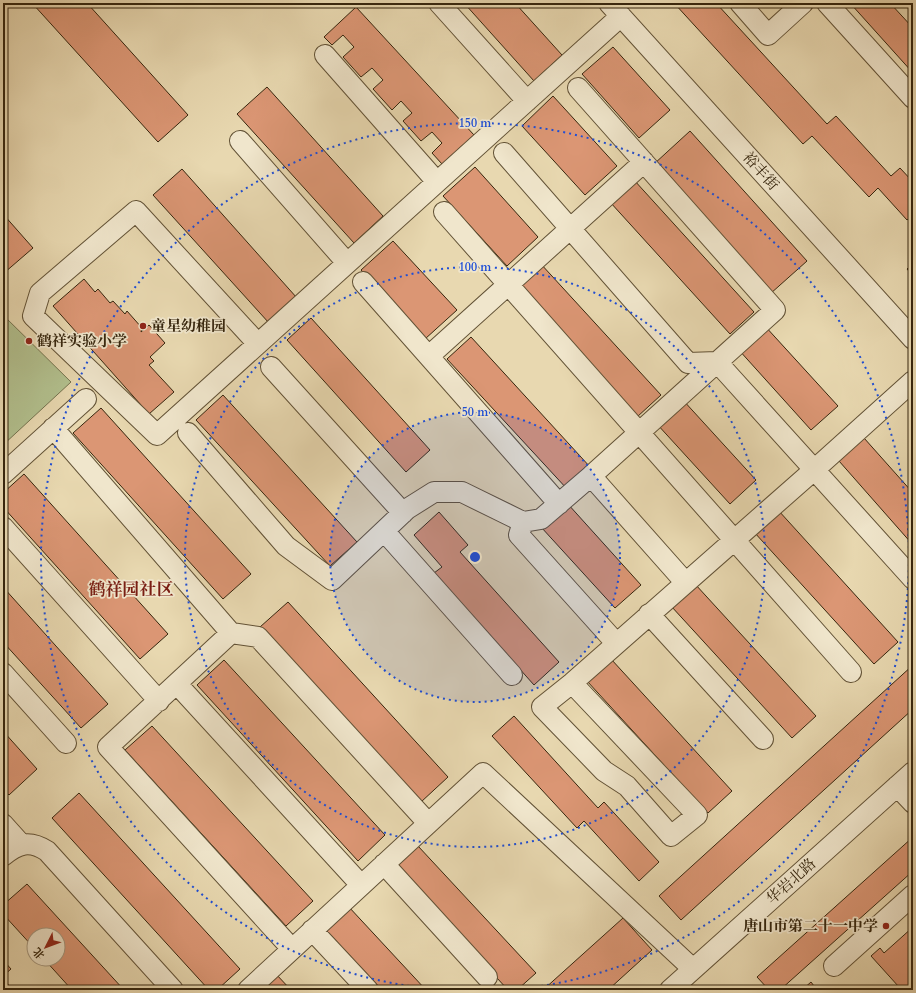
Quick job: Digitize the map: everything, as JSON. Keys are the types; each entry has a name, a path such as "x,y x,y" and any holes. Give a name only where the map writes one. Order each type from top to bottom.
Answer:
{"street":[{"path":"439,3 527,101"},
{"path":"740,3 768,34 803,3"},
{"path":"827,3 913,98"},
{"path":"258,344 136,211 40,293 33,316 157,435 258,344 347,263 527,101 613,7"},
{"name":"裕丰街","path":"613,7 913,339"},
{"path":"325,55 437,182"},
{"path":"188,433 286,546 332,580 403,513 434,492 462,492 523,522 541,519 591,476 775,310 578,88"},
{"path":"240,141 347,263"},
{"path":"504,153 688,363 718,362"},
{"path":"429,356 644,162"},
{"path":"444,212 851,672"},
{"path":"363,282 559,504"},
{"path":"718,362 913,579"},
{"path":"271,366 403,513"},
{"path":"572,683 697,815 671,836 627,786 604,771 542,707 572,683 913,381"},
{"path":"3,474 86,399"},
{"path":"53,428 231,634 258,637 428,823"},
{"path":"591,476 685,582"},
{"path":"523,522 519,535 616,643"},
{"path":"3,527 159,701"},
{"path":"384,531 512,675"},
{"path":"650,614 763,739"},
{"path":"231,634 108,747 292,949"},
{"path":"3,673 66,743"},
{"path":"177,684 361,885"},
{"name":"华岩北路","path":"670,990 913,772"},
{"path":"248,990 483,773 694,969"},
{"path":"897,786 913,803"},
{"path":"3,824 21,844"},
{"path":"3,856 21,844 37,845 47,851 173,990"},
{"path":"384,864 487,977"},
{"path":"834,966 913,895"},
{"path":"312,930 368,990"}],"green space":[{"name":"鹤祥实验小学","path":"3,315 71,382 3,445"}],"building":[{"path":"32,3 87,3 188,115 158,142"},
{"path":"464,3 515,3 562,55 534,81"},
{"path":"674,3 716,3 827,124 836,116 891,176 900,168 913,182 913,215 907,220 878,188 869,197 812,136 803,144"},
{"path":"850,3 890,3 913,28 913,73"},
{"path":"356,7 474,135 442,164 432,153 442,143 432,132 421,141 403,121 412,113 401,101 392,110 373,89 383,80 372,68 361,77 343,57 354,47 343,35 332,45 324,37"},
{"path":"613,47 670,110 639,138 582,74"},
{"path":"267,87 383,216 354,243 237,114"},
{"path":"553,96 617,166 585,195 522,126"},
{"path":"690,131 807,261 770,294 654,164"},
{"path":"475,167 538,237 507,266 443,196"},
{"path":"182,169 297,298 269,323 153,195"},
{"path":"634,180 754,312 730,334 610,202"},
{"path":"3,214 33,248 4,273 3,271"},
{"path":"393,241 457,310 425,339 361,270"},
{"path":"540,263 661,395 637,417 516,285"},
{"path":"913,263 913,276 907,269"},
{"path":"84,279 95,292 98,289 110,303 113,301 125,314 127,311 142,328 141,332 149,325 165,343 150,357 154,361 149,365 174,392 149,414 53,306"},
{"path":"311,318 430,450 406,472 287,340"},
{"path":"764,325 838,406 811,430 738,349"},
{"path":"471,337 591,468 568,490 447,359"},
{"path":"223,395 357,542 330,566 196,420"},
{"path":"682,399 756,480 730,504 656,423"},
{"path":"101,408 251,574 223,599 73,433"},
{"path":"864,438 913,493 913,545 839,461"},
{"path":"24,474 168,634 140,659 3,507 3,493"},
{"path":"567,503 641,585 615,608 541,527"},
{"path":"778,510 898,642 874,664 754,532"},
{"path":"439,512 468,545 460,552 559,662 534,685 434,573 442,567 414,535"},
{"path":"695,584 816,716 792,738 671,606"},
{"path":"3,587 108,704 81,728 3,642"},
{"path":"288,602 448,777 421,802 260,627"},
{"path":"611,659 732,791 708,813 587,681"},
{"path":"224,660 385,835 358,861 197,685"},
{"path":"913,665 913,709 681,920 659,896"},
{"path":"514,716 598,808 604,802 659,862 639,881 584,821 577,828 492,736"},
{"path":"152,726 313,901 286,926 125,750"},
{"path":"3,731 37,769 9,795 3,789"},
{"path":"79,793 240,969 217,990 209,990 52,818"},
{"path":"913,837 913,871 780,990 769,990 757,977"},
{"path":"418,846 536,973 517,990 508,990 395,867"},
{"path":"27,884 124,990 72,990 51,967 66,967 66,927 26,927 26,939 3,914 3,905"},
{"path":"348,906 426,990 382,990 324,928"},
{"path":"623,918 652,950 608,990 543,990"},
{"path":"913,927 913,990 896,990 899,987 871,956 880,948 884,953"},
{"path":"3,960 11,969 3,976"},
{"path":"275,973 291,990 257,990"},
{"path":"3,979 13,990 3,990"},
{"path":"811,982 817,990 802,990"}],"place":[{"name":"童星幼稚园","path":"143,326"},
{"name":"鹤祥实验小学","path":"29,341"},
{"name":"唐山市第二十一中学","path":"886,926"}],"district":[{"name":"鹤祥园社区","path":"131,589"}]}
